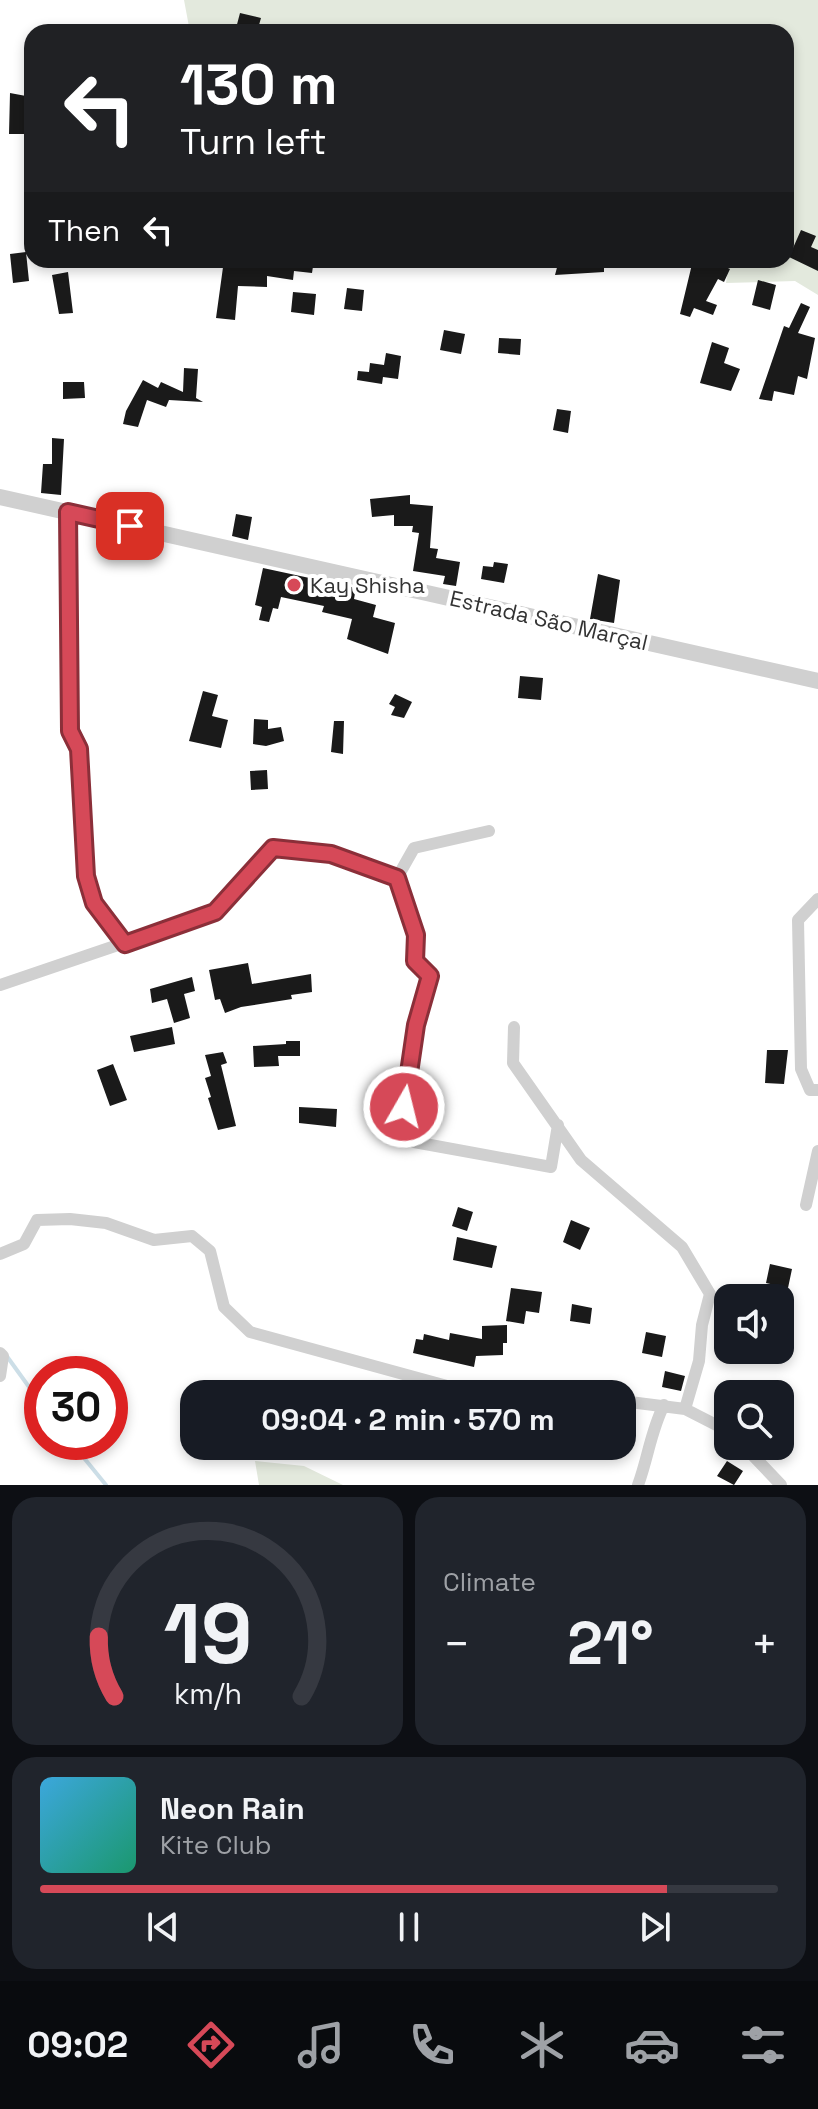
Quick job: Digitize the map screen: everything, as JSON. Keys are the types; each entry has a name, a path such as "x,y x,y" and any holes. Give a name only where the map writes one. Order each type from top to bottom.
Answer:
{"street":[{"name":"Estrada São Marçal","path":"0,497 818,681"},
{"path":"68,512 70,731 79,749 86,876 94,903 125,944"},
{"path":"489,831 414,848 397,878 416,935 415,961 430,976 416,1025 404,1107 414,1142 551,1167 558,1125"},
{"path":"0,985 215,912 273,848 331,854 397,878"},
{"path":"818,899 798,920 798,971 801,1069 810,1090 818,1090"},
{"path":"514,1027 513,1063 581,1160 682,1247 710,1294 702,1325 699,1361 685,1409"},
{"path":"806,1205 818,1151"},
{"path":"0,1254 24,1244 37,1220 70,1219 106,1223 154,1240 192,1236 210,1251 224,1307 250,1332 425,1380"},
{"path":"0,1353 3,1356 0,1376"},
{"path":"636,1402 685,1409 714,1424"},
{"path":"638,1485 654,1425 664,1405"},
{"path":"757,1460 781,1485"}],"shaded area":[{"path":"184,0 818,0 818,295 795,281 726,283 728,268 794,268 794,24 188,24"},
{"path":"255,1461 304,1466 343,1485 259,1485"}],"building":[{"path":"240,13 261,18 259,24 237,24"},
{"path":"10,93 24,96 24,134 9,134"},
{"path":"801,230 816,236 811,247 818,250 818,271 794,259 794,246"},
{"path":"24,252 24,268 28,268 29,281 13,283 10,254"},
{"path":"223,268 313,268 312,273 294,271 293,280 267,276 267,287 238,286 235,320 216,318"},
{"path":"557,268 604,268 604,272 555,275"},
{"path":"691,268 730,269 724,282 718,279 706,301 717,305 713,315 694,308 690,317 680,314"},
{"path":"68,272 73,313 59,314 52,275"},
{"path":"758,280 776,285 770,310 752,305"},
{"path":"347,288 364,290 362,311 344,309"},
{"path":"293,292 316,294 314,315 291,312"},
{"path":"801,303 810,307 798,333 815,338 807,379 798,376 794,395 774,391 772,401 759,399 784,326 789,328"},
{"path":"444,330 465,334 461,354 440,350"},
{"path":"499,338 521,339 520,355 498,353"},
{"path":"712,342 729,348 724,363 740,369 731,391 700,383"},
{"path":"386,353 401,356 398,379 383,377 382,384 357,380 358,371 369,372 370,363 384,365"},
{"path":"184,368 198,369 196,398 203,402 169,400 166,407 147,400 138,427 123,424 126,411 143,380 158,388 161,382 183,392"},
{"path":"63,382 84,382 85,398 63,399"},
{"path":"557,409 571,411 568,433 553,430"},
{"path":"52,438 64,439 61,495 41,493 43,464 52,464"},
{"path":"410,495 410,504 433,506 430,548 438,549 436,558 460,562 456,586 443,584 445,576 413,571 419,533 412,532 413,526 394,526 394,515 372,517 370,499"},
{"path":"236,514 252,517 248,540 232,536"},
{"path":"494,562 508,564 504,583 481,579 483,566 493,567"},
{"path":"263,568 356,588 354,599 376,605 373,617 395,623 388,654 347,639 352,619 322,612 324,606 281,597 278,609 273,608 269,622 259,620 262,607 255,605"},
{"path":"598,574 620,580 614,623 590,619"},
{"path":"520,676 543,678 541,700 518,698"},
{"path":"203,691 218,695 212,716 228,720 221,748 189,741"},
{"path":"395,694 412,702 404,718 391,715 395,707 389,704"},
{"path":"254,719 268,720 268,729 281,727 284,741 266,746 253,744"},
{"path":"334,721 344,721 343,754 331,752"},
{"path":"267,770 268,789 251,790 250,771"},
{"path":"248,963 252,984 311,974 312,992 225,1013 220,999 215,1000 209,970"},
{"path":"192,977 195,991 184,994 190,1018 174,1023 167,999 152,1003 150,989"},
{"path":"172,1027 175,1044 134,1052 130,1036"},
{"path":"286,1041 300,1041 300,1056 278,1056 279,1066 254,1067 253,1046 286,1044"},
{"path":"767,1050 788,1050 784,1084 765,1083"},
{"path":"223,1052 227,1063 221,1065 236,1126 218,1130 208,1098 211,1097 205,1078 211,1076 205,1055"},
{"path":"113,1064 127,1100 110,1106 97,1070"},
{"path":"299,1107 337,1109 336,1127 299,1123"},
{"path":"458,1207 473,1212 467,1231 452,1226"},
{"path":"571,1220 590,1228 580,1250 563,1242"},
{"path":"457,1237 497,1246 492,1268 453,1260"},
{"path":"770,1264 792,1269 789,1284 766,1283"},
{"path":"511,1288 542,1292 539,1313 526,1311 524,1324 506,1321"},
{"path":"572,1304 592,1308 590,1324 570,1321"},
{"path":"507,1325 503,1355 476,1356 474,1367 413,1353 416,1339 423,1340 424,1334 449,1340 450,1333 482,1339 482,1326"},
{"path":"646,1332 666,1336 662,1357 642,1353"},
{"path":"665,1371 685,1376 681,1391 662,1387"},
{"path":"727,1461 743,1471 734,1485 717,1476"}],"waterway":[{"path":"6,1355 24,1380"},
{"path":"86,1460 106,1485"}],"place":[{"name":"Kay Shisha","path":"294,585"}],"route":[{"path":"130,526 68,512 70,731 79,749 86,876 94,903 125,944 215,912 273,848 331,854 397,878 416,935 415,961 430,976 416,1025 404,1107"}]}
